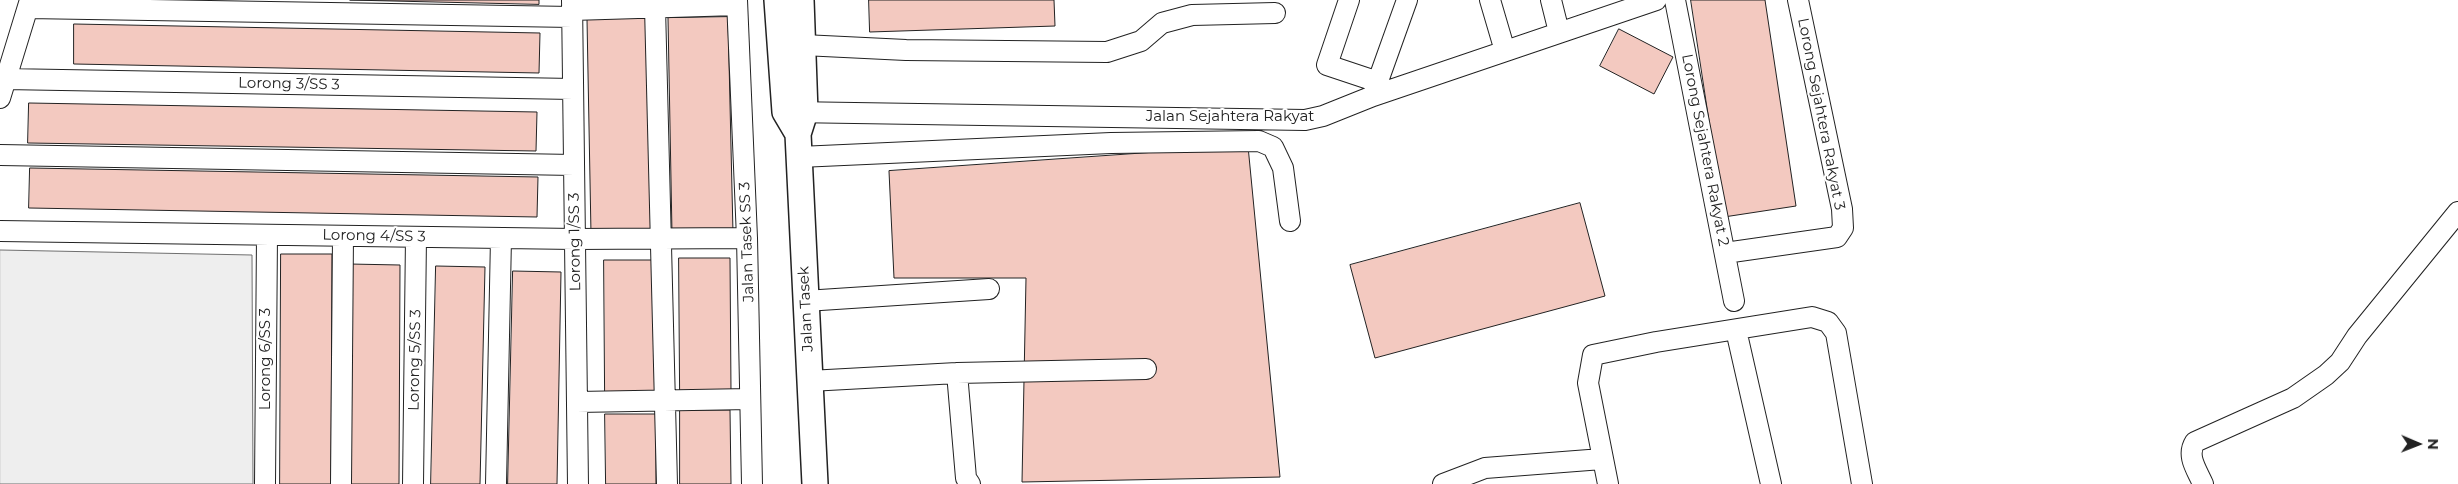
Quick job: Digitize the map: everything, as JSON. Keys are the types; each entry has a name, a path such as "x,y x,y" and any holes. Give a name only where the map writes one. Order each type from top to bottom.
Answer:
{"main road":[{"name":"Jalan Tasek","path":"777,0 797,129 815,484"},
{"name":"Jalan Tasek","path":"797,129 803,45 801,0"}],"street":[{"path":"1349,0 1327,65 1376,89 1407,0"},
{"path":"1490,0 1504,51"},
{"path":"1551,0 1559,32"},
{"name":"Jalan Sejahtera Rakyat","path":"797,129 1305,120 1323,116 1376,89 1504,51 1656,0"},
{"name":"Lorong Sejahtera Rakyat 2","path":"1675,0 1734,301"},
{"name":"Lorong Sejahtera Rakyat 3","path":"1725,253 1837,237 1842,228 1842,209 1798,0"},
{"path":"2,88 29,4 572,9 737,3"},
{"name":"Jalan Tasek SS 3","path":"737,3 747,238 752,484"},
{"path":"655,7 667,484"},
{"name":"Lorong 1/SS 3","path":"572,9 578,484"},
{"path":"803,45 924,50 1107,52 1141,42 1162,23 1192,15 1275,13"},
{"name":"Lorong 3/SS 3","path":"2,88 573,89"},
{"path":"797,129 1112,143 1234,139 1259,141 1273,147 1283,168 1290,221"},
{"path":"0,155 574,165"},
{"path":"2203,484 2190,455 2190,450 2195,442 2293,398 2326,375 2340,362 2357,336 2458,212"},
{"name":"Lorong 4/SS 3","path":"0,232 575,239 747,238"},
{"name":"Lorong 6/SS 3","path":"265,484 267,235"},
{"path":"341,484 344,236"},
{"name":"Lorong 5/SS 3","path":"413,484 416,237"},
{"path":"496,484 501,238"},
{"path":"805,301 988,289"},
{"path":"1608,484 1588,383 1593,355 1656,342 1812,317 1828,322 1836,333 1862,484"},
{"path":"1736,330 1771,484"},
{"path":"809,381 957,373 1146,369"},
{"path":"957,373 966,478 970,484"},
{"path":"577,402 750,399"},
{"path":"1443,484 1486,468 1504,476 1602,459"}],"shaded area":[{"path":"0,250 252,255 253,484 0,484"}],"building":[{"path":"350,0 539,0 539,4"},
{"path":"869,0 1054,0 1055,26 870,32"},
{"path":"1691,0 1765,0 1796,206 1724,217"},
{"path":"647,17 651,233 591,234 587,19"},
{"path":"728,17 733,233 672,234 668,18"},
{"path":"74,24 540,33 539,73 74,64"},
{"path":"1619,29 1673,57 1654,94 1600,66"},
{"path":"29,103 537,112 536,151 28,143"},
{"path":"1248,146 1280,477 1022,482 1026,278 894,278 889,171"},
{"path":"30,168 538,177 537,217 29,208"},
{"path":"1580,203 1605,296 1375,358 1350,265"},
{"path":"281,254 332,254 331,484 280,484"},
{"path":"679,258 730,258 731,391 680,391"},
{"path":"604,260 654,260 655,393 605,393"},
{"path":"349,264 400,265 399,484 347,484"},
{"path":"436,266 485,267 480,484 431,484"},
{"path":"513,271 561,272 557,484 508,484"},
{"path":"680,410 730,410 731,484 680,484"},
{"path":"605,414 656,414 656,484 606,484"}]}
